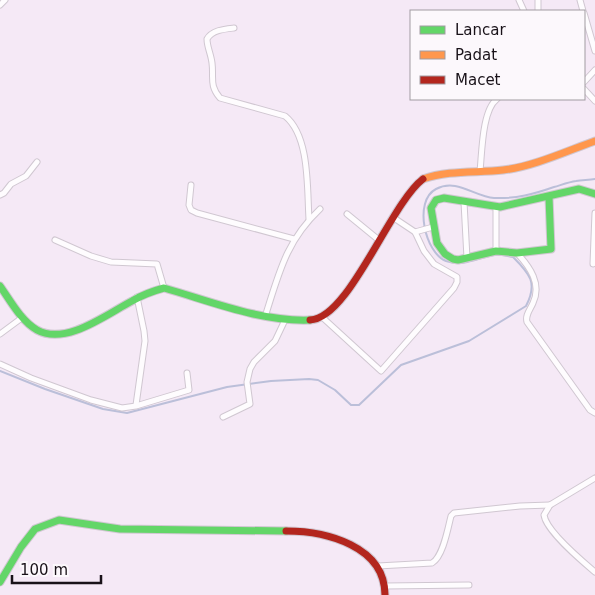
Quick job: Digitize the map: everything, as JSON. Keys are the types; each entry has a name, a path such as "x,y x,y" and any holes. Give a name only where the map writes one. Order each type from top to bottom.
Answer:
{"street":[{"path":"0,5 5,0"},
{"path":"585,16 595,51"},
{"path":"234,28 210,34 206,39 212,63 212,85 214,92 220,98 285,116 292,121 299,136 304,159 309,219"},
{"path":"585,81 595,70"},
{"path":"585,90 595,101"},
{"path":"480,171 488,112 496,100"},
{"path":"0,286 32,327 47,336 60,336 85,326 137,297 164,288 265,317 308,321 322,317 338,302 356,280 407,196 422,179 438,174 504,170 520,167 595,140"},
{"path":"0,194 4,193 11,184 26,176 37,162"},
{"path":"191,185 189,205 191,210 294,239"},
{"path":"549,197 551,248 517,253 496,251 458,260 445,254 437,243 431,208 436,200 444,198 496,207 514,205 579,189 595,194"},
{"path":"464,202 467,258"},
{"path":"496,207 496,251"},
{"path":"265,317 284,259 294,239 309,219 320,209"},
{"path":"593,264 595,213"},
{"path":"347,214 380,241"},
{"path":"322,317 379,370 383,370 454,288 457,282 456,277 434,264 424,251 416,232 394,218"},
{"path":"416,232 433,227"},
{"path":"55,240 91,256 111,262 157,264 164,288"},
{"path":"517,253 528,267 536,283 535,298 527,314 527,322 590,410 595,413"},
{"path":"136,406 145,341 137,297"},
{"path":"0,334 23,317"},
{"path":"223,417 249,406 247,382 254,362 275,341 285,320"},
{"path":"0,364 31,378 122,408 136,406 189,390 187,373"},
{"path":"595,478 550,505 545,511 546,522 568,548 595,572"},
{"path":"378,566 432,563 436,561 451,516 454,513 550,505"},
{"path":"0,582 21,547 35,529 59,520 120,529 303,531 340,540 362,550 378,566 385,586 385,595"},
{"path":"385,586 469,585"}],"waterway":[{"path":"0,371 103,409 127,413 227,387 271,381 309,379 318,380 335,390 351,405 359,405 401,365 469,341 526,306 530,298 532,285 528,274 513,257 494,255 452,263 439,256 432,248 424,227 425,204 429,195 436,189 451,186 466,189 487,197 510,198 532,194 573,181 595,179"}],"traffic: fast":[{"path":"549,197 551,249 517,253 496,251 458,260 445,254 437,243 431,208 436,200 444,198 500,207 579,189 595,194"},
{"path":"0,286 26,321 37,330 48,334 61,334 86,326 140,297 164,288 254,314 273,318 310,320"},
{"path":"0,582 21,547 35,529 59,520 120,529 286,531"}],"traffic: slow":[{"path":"423,179 453,173 493,171 526,166 595,141"}],"traffic: jam":[{"path":"310,320 325,315 339,301 354,282 410,192 423,179"},
{"path":"286,531 318,534 335,538 364,553 375,564 382,578 385,595"}]}
